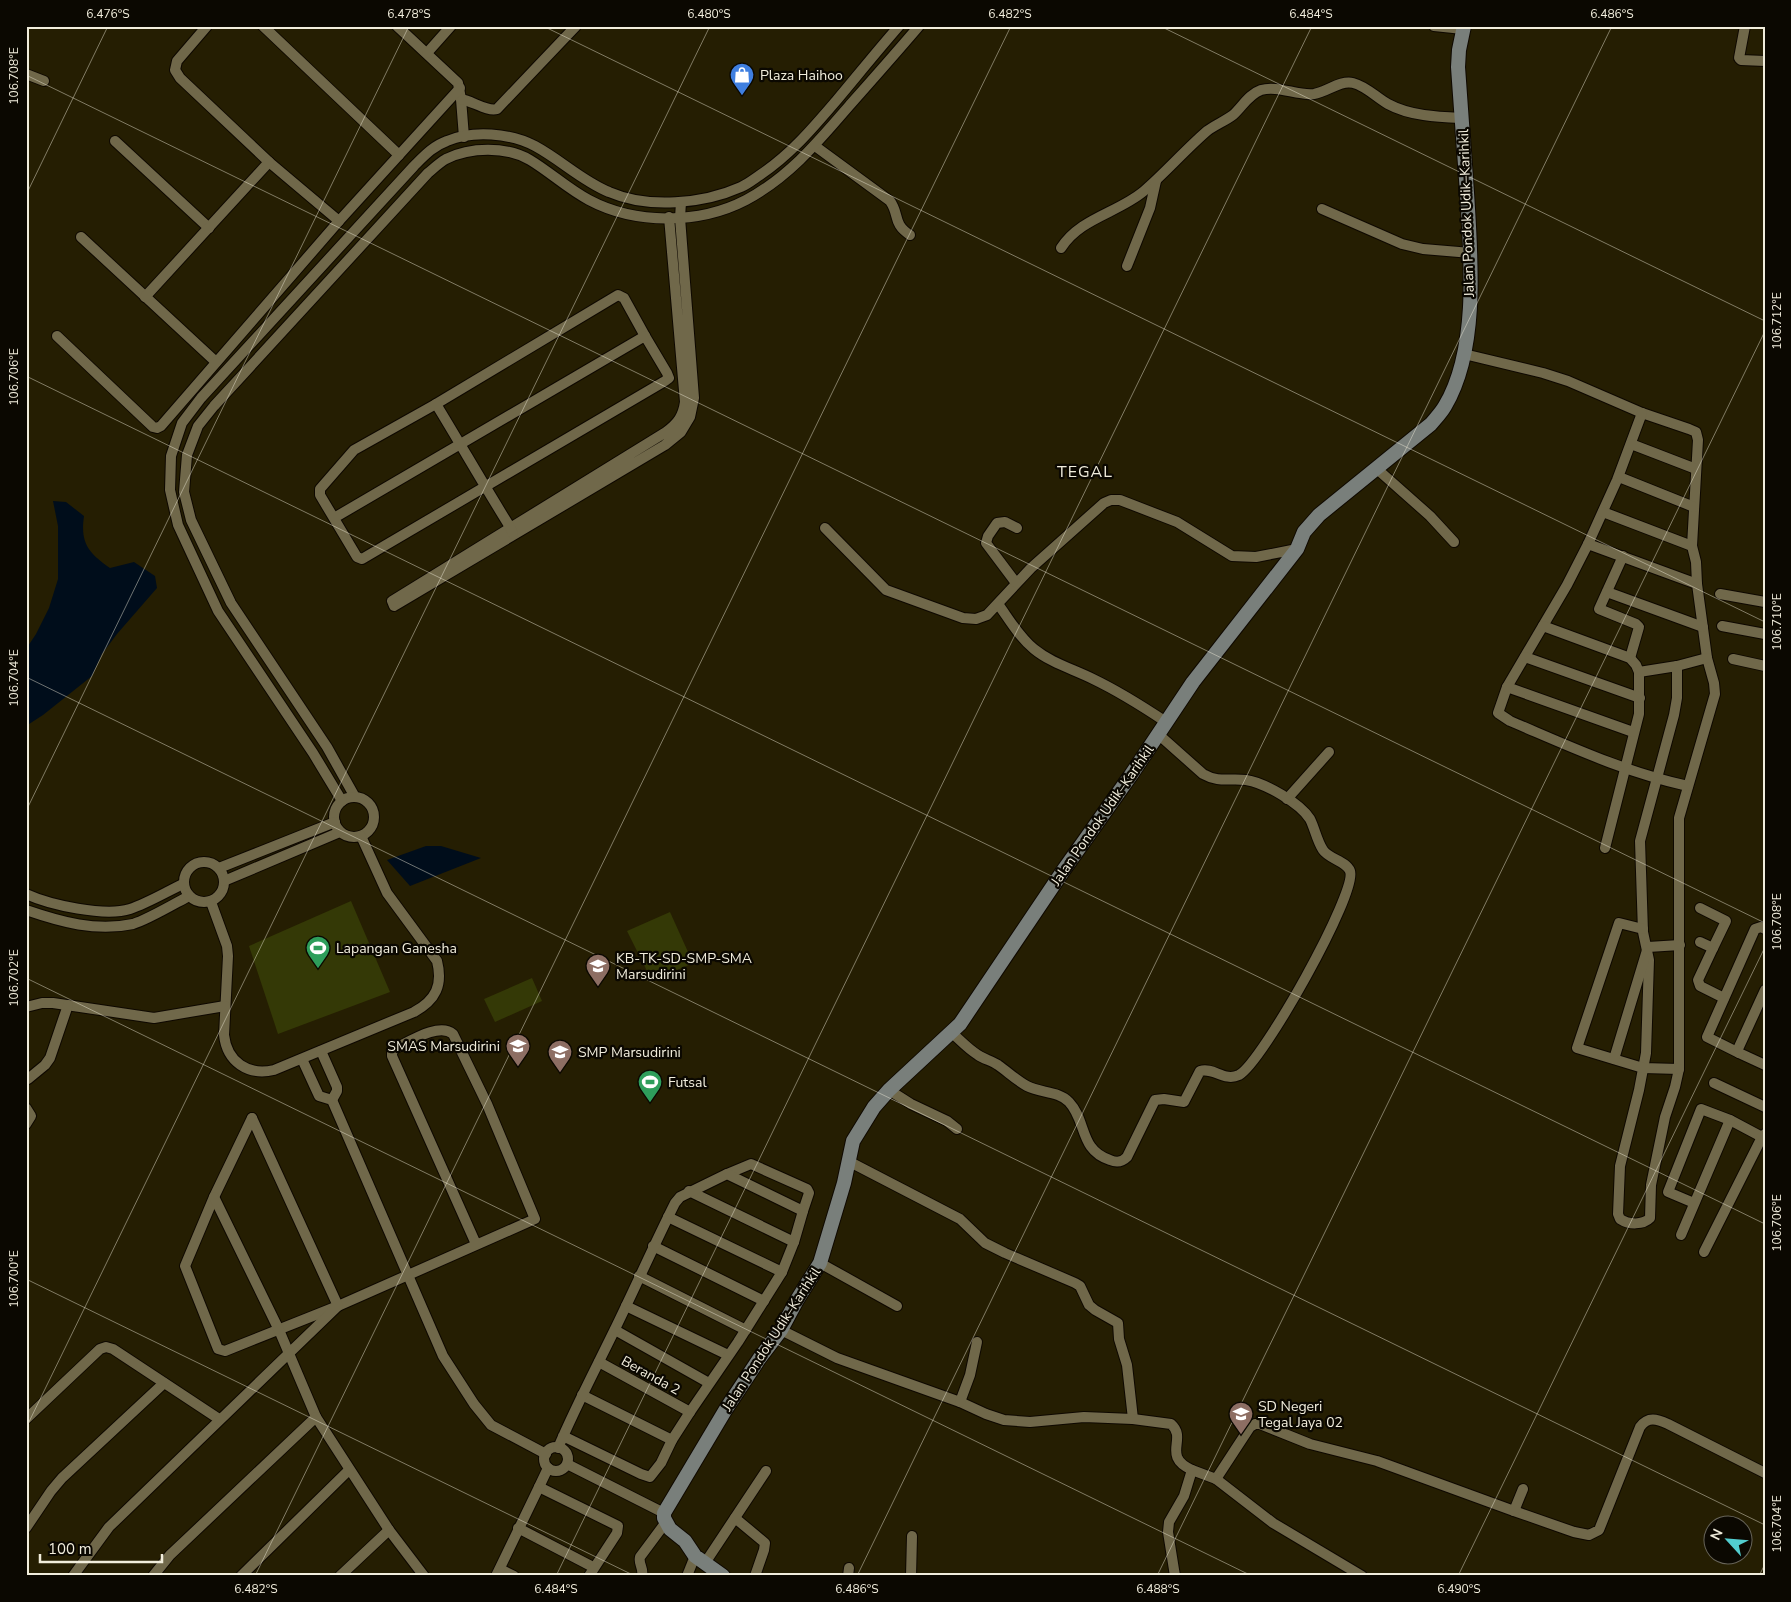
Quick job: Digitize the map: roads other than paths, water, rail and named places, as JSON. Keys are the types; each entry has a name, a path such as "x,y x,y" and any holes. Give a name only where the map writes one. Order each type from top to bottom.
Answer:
{"street":[{"path":"208,26 177,61 175,70 180,78 270,162 339,221"},
{"path":"263,26 399,155"},
{"path":"397,26 454,78 460,88 464,137"},
{"path":"427,53 451,26"},
{"path":"461,99 472,101 490,110 497,109 576,26"},
{"path":"342,801 218,611 178,525 170,490 171,456 182,423 201,398 432,148 447,140 480,134 502,136 519,139 535,146 594,186 611,193 646,202 681,202 718,196 743,186 776,164 805,138 899,26"},
{"path":"355,797 327,747 231,603 191,520 184,492 187,455 198,426 214,406 428,173 445,160 479,151 497,150 513,153 529,160 588,200 605,207 641,216 680,218 715,213 746,200 783,176 815,146 919,26"},
{"path":"1434,26 1464,28"},
{"path":"1745,26 1739,58 1741,60 1765,61"},
{"name":"Jalan Pondok Udik–Karihkil","path":"665,1518 726,1409 758,1359 781,1330 820,1263 844,1183 853,1141 874,1107 889,1090 952,1032 970,1010 1060,874 1193,682 1297,549 1304,532 1319,514 1431,424 1444,408 1453,389 1464,354 1471,298 1471,253 1458,67 1459,50 1464,28"},
{"path":"26,74 44,81"},
{"path":"1061,248 1069,238 1082,228 1105,213 1124,206 1156,181 1209,130 1232,115 1261,90 1271,89 1314,94 1342,83 1352,83 1363,87 1374,96 1398,109 1412,113 1462,118"},
{"path":"57,336 153,426 157,428 161,426 339,221 460,88"},
{"path":"115,141 209,228"},
{"path":"815,146 890,201 898,224 910,235"},
{"path":"145,297 270,162"},
{"path":"1127,266 1150,208 1156,181"},
{"path":"679,274 681,202"},
{"path":"1322,209 1402,244 1423,249 1471,253"},
{"path":"511,531 392,601 394,606 666,432 678,423 683,414 685,402 684,325 679,274 669,217"},
{"path":"81,237 216,362"},
{"path":"618,296 624,298 645,336 668,373 668,378 665,381 362,559 357,557 320,495 320,489 354,450 436,404 618,296"},
{"path":"334,518 645,336"},
{"path":"1464,354 1568,381 1642,413 1689,428 1696,432 1698,440 1692,546 1696,562 1697,584 1707,658 1714,683 1714,694 1679,818 1679,1069 1665,1117 1653,1175 1650,1218 1641,1223 1629,1223 1620,1219 1618,1214 1620,1166 1646,1053 1650,960 1643,929 1640,841 1674,715 1677,698 1677,666"},
{"path":"436,404 511,531"},
{"path":"1642,413 1618,477 1588,544 1507,687 1498,714 1624,769 1688,786"},
{"path":"1630,444 1696,469"},
{"path":"1376,468 1430,516 1454,542"},
{"path":"1618,477 1694,507"},
{"path":"825,528 886,590 967,619 982,618 1053,548 1104,503 1116,499 1177,522 1232,556 1256,557 1297,549"},
{"path":"1603,512 1692,546"},
{"path":"1016,583 986,543 988,536 997,523 1005,522 1017,528"},
{"path":"1588,544 1697,584"},
{"path":"1622,556 1598,608 1639,627 1630,658"},
{"path":"1606,592 1703,627"},
{"path":"1720,594 1765,602"},
{"path":"998,604 1033,648 1051,660 1094,679 1134,700 1166,722"},
{"path":"1543,626 1630,658 1639,672 1639,714 1605,848"},
{"path":"1722,626 1765,634"},
{"path":"1525,657 1640,698"},
{"path":"1639,672 1677,666 1707,658"},
{"path":"1733,659 1765,666"},
{"path":"1507,687 1633,732"},
{"path":"952,1032 969,1050 997,1064 1028,1086 1061,1096 1068,1101 1074,1109 1091,1148 1107,1160 1116,1162 1124,1160 1155,1100 1164,1099 1184,1102 1200,1071 1206,1069 1224,1077 1240,1075 1277,1026 1321,950 1348,885 1350,873 1348,868 1323,850 1307,815 1287,799 1256,782 1239,779 1217,780 1202,774 1158,734"},
{"path":"1287,799 1329,752"},
{"path":"355,797 365,801 372,809 374,820 370,830 361,836 350,837 340,832 335,822 335,810 342,801 355,797"},
{"path":"219,868 335,822"},
{"path":"224,881 340,832"},
{"path":"211,902 227,946 228,956 225,1044 230,1055 243,1066 254,1071 274,1070 423,1007 431,999 440,982 437,961 387,893 361,836"},
{"path":"203,862 212,863 219,868 224,881 223,889 218,897 211,902 203,903 195,901 189,896 183,884 184,876 188,869 195,864 203,862"},
{"path":"26,894 67,908 98,911 128,910 183,884"},
{"path":"26,910 66,923 98,928 134,924 189,896"},
{"path":"1700,908 1726,921 1698,980 1700,986 1724,998"},
{"path":"1643,929 1619,923 1577,1048 1643,1068 1679,1069"},
{"path":"1765,929 1761,927 1755,929 1707,1038 1765,1065"},
{"path":"1700,942 1713,948"},
{"path":"1648,947 1680,944"},
{"path":"1614,1059 1648,947"},
{"path":"1739,1053 1740,1043 1765,990"},
{"path":"26,1007 42,1003 68,1005 154,1018 225,1006"},
{"path":"27,1079 48,1062 68,1005"},
{"path":"338,1306 252,1118 214,1197 185,1266 218,1349 225,1351 338,1306 535,1219 486,1104 453,1034 449,1030 440,1029 394,1049 392,1056 476,1244"},
{"path":"321,1051 337,1087 337,1092 332,1100"},
{"path":"302,1059 319,1096 332,1100 438,1347 474,1404 491,1425 546,1454"},
{"path":"1714,1084 1765,1107"},
{"path":"889,1090 911,1104 944,1119 957,1129"},
{"path":"26,1108 31,1116 26,1124"},
{"path":"1694,1203 1668,1192 1701,1109 1763,1136 1704,1252"},
{"path":"1681,1235 1730,1120"},
{"path":"848,1161 960,1218 984,1243 1080,1286 1089,1304 1095,1310 1118,1323 1119,1339 1127,1365 1133,1419"},
{"path":"558,1448 563,1436 582,1395 615,1330 639,1276 675,1203 680,1197 689,1191 751,1164 807,1189 808,1193 794,1242 782,1272 746,1330 672,1440 661,1464 654,1473 649,1477 563,1436"},
{"path":"727,1174 803,1211"},
{"path":"689,1191 794,1242"},
{"path":"214,1197 279,1330 316,1416 389,1530 424,1576"},
{"path":"668,1217 782,1272"},
{"path":"654,1246 764,1302"},
{"path":"820,1263 897,1306"},
{"path":"639,1276 746,1330"},
{"path":"73,1576 109,1527 338,1306"},
{"path":"626,1306 728,1355"},
{"path":"615,1330 710,1383"},
{"path":"781,1330 837,1358 960,1402 996,1418 1018,1421 1084,1417 1166,1422 1175,1427 1177,1431 1176,1458 1182,1466 1216,1479 1268,1519 1362,1576"},
{"path":"960,1402 970,1376 977,1342"},
{"path":"26,1419 100,1349 106,1347 113,1349 220,1419"},
{"name":"Beranda 2","path":"599,1362 690,1412"},
{"path":"26,1528 62,1478 164,1383"},
{"path":"582,1395 672,1440"},
{"path":"153,1576 170,1555 316,1416"},
{"path":"1216,1479 1250,1427 1260,1424 1310,1444 1395,1468 1514,1512 1574,1532 1589,1534 1599,1530 1640,1427 1647,1420 1654,1418 1765,1473"},
{"path":"558,1448 567,1454 567,1464 558,1471 548,1468 545,1462 546,1454 551,1449 558,1448"},
{"path":"567,1464 665,1518 670,1529 685,1541 700,1560 722,1576"},
{"path":"514,1576 498,1572 548,1468"},
{"path":"241,1576 349,1470"},
{"path":"1175,1576 1168,1532 1169,1522 1184,1496 1192,1470"},
{"path":"687,1576 735,1518 766,1471"},
{"path":"518,1528 591,1571 617,1533 618,1526 614,1523 539,1487"},
{"path":"1514,1512 1523,1489"},
{"path":"642,1576 643,1571 639,1563 640,1557 665,1518"},
{"path":"735,1518 765,1543 755,1576"},
{"path":"340,1576 389,1530"},
{"path":"911,1576 912,1536"}],"water":[{"path":"53,501 66,502 84,516 83,534 88,547 91,552 110,568 134,562 155,576 157,588 102,654 92,676 26,726 26,649 49,608 58,579 58,526"},
{"path":"426,846 441,846 481,858 410,886 387,860"}],"place":[{"name":"Plaza Haihoo","path":"742,96"},
{"name":"Lapangan Ganesha","path":"318,969"},
{"name":"KB-TK-SD-SMP-SMA Marsudirini","path":"598,987"},
{"name":"SMAS Marsudirini","path":"518,1067"},
{"name":"SMP Marsudirini","path":"560,1073"},
{"name":"Futsal","path":"650,1103"},
{"name":"SD Negeri Tegal Jaya 02","path":"1241,1435"}],"district":[{"name":"TEGAL","path":"1085,471"}]}
